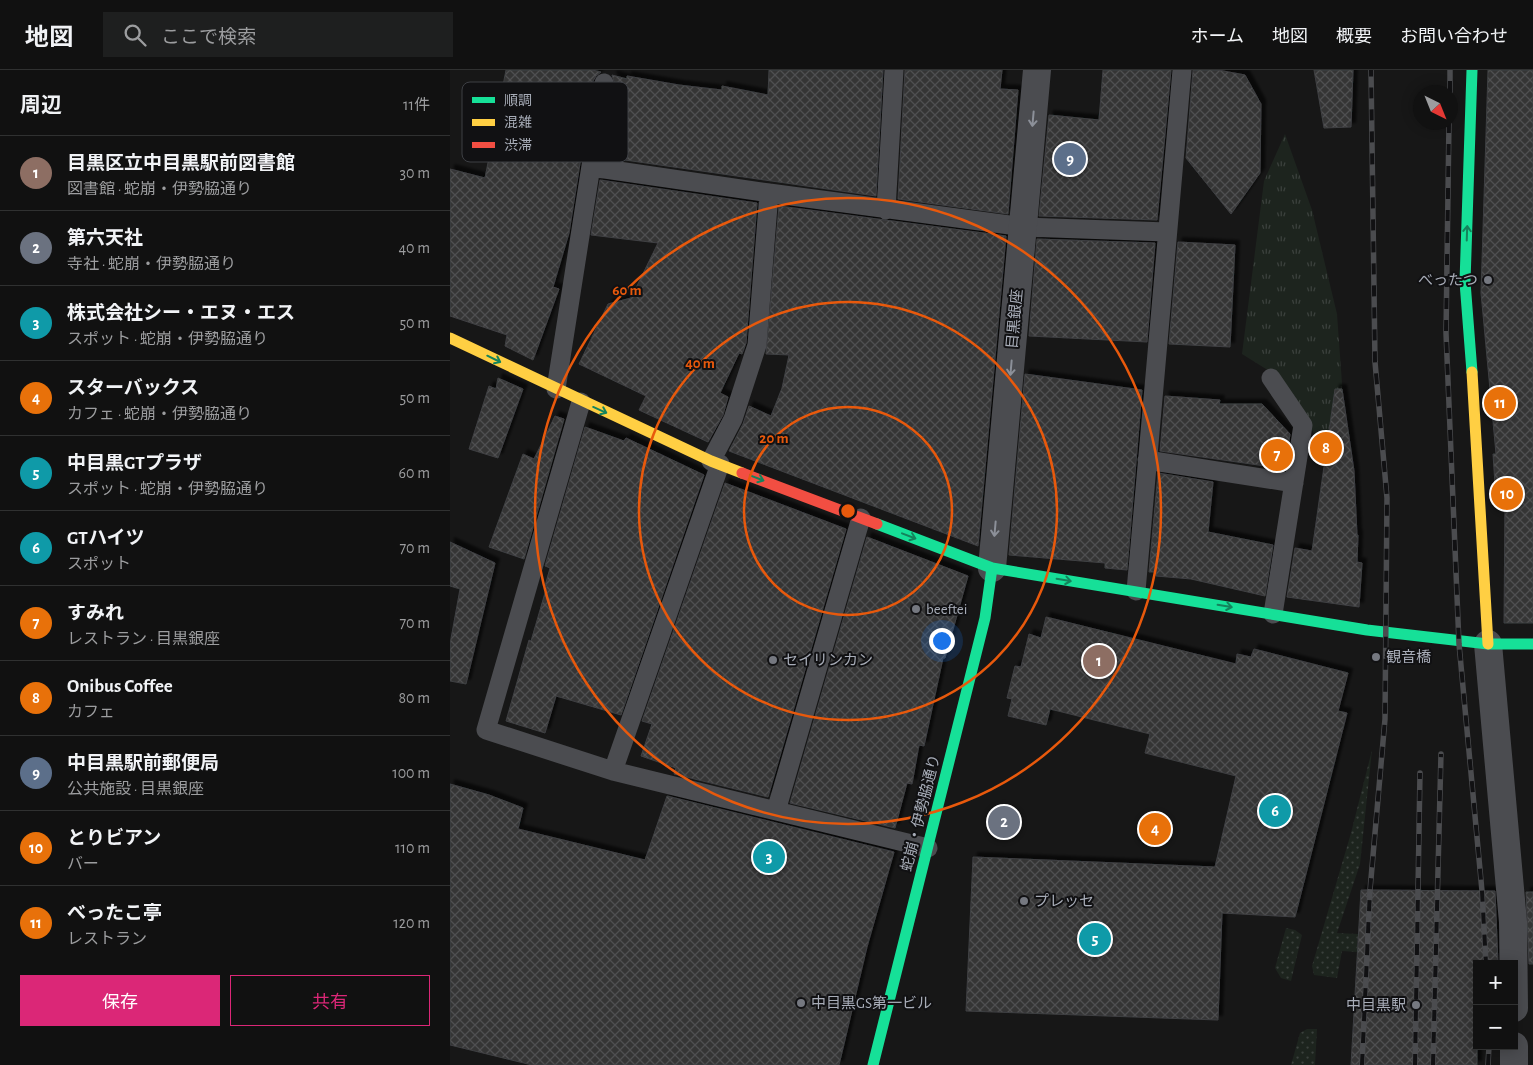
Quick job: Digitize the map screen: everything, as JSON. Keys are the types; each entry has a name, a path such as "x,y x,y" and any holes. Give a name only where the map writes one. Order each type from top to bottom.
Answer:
{"street":[{"name":"目黒銀座","path":"992,568 1037,70"},
{"path":"1472,70 1465,282 1482,502 1488,644 1513,922 1514,1005"},
{"path":"450,338 581,402 716,462 992,568 1367,630 1488,644 1533,644"},
{"name":"蛇崩・伊勢脇通り","path":"873,1065 985,618 992,568"},
{"path":"1514,1050 1514,1065"}],"lane":[{"path":"886,210 894,70"},
{"path":"1136,591 1182,70"},
{"path":"556,389 592,162"},
{"path":"591,167 886,210 1024,227 1167,232"},
{"path":"613,771 757,345 769,193"},
{"path":"1271,378 1303,425 1273,614"},
{"path":"581,402 486,730 613,771 928,848"},
{"path":"1148,460 1294,483"},
{"path":"776,811 861,518"}],"green space":[{"path":"1285,134 1312,210 1337,314 1345,425 1315,435 1274,374 1242,354 1264,181"},
{"path":"1372,750 1360,864 1337,933 1358,934 1357,952 1342,951 1337,978 1314,975 1312,966 1351,833"},
{"path":"1286,928 1295,930 1302,935 1291,981 1281,978 1275,968"},
{"path":"1307,1029 1317,1029 1315,1065 1291,1065 1300,1033"}],"building":[{"path":"506,70 592,70 601,72 593,82 504,82"},
{"path":"769,70 883,70 876,196 628,160 628,82 614,82 612,75 627,79 627,76 722,90 722,86 768,95"},
{"path":"905,70 1002,70 1000,89 1018,90 1008,214 898,199"},
{"path":"1103,70 1171,70 1157,220 1039,216 1049,115 1099,120"},
{"path":"1193,70 1218,70 1245,75 1261,104 1260,173 1231,214 1186,158"},
{"path":"1314,70 1353,70 1351,127 1324,128"},
{"path":"1488,70 1533,70 1533,623 1504,623 1505,499 1496,500 1493,454 1496,454 1481,293"},
{"path":"488,162 580,162 569,233 553,287 559,289 533,360 505,346 507,335 450,316 450,169 485,178"},
{"path":"600,180 757,203 746,343 742,354 739,353 720,393 728,397 723,415 708,442 639,410 646,396 579,364 608,304 631,298 658,243 591,235"},
{"path":"779,206 1006,236 978,546 729,451 743,424 749,406 771,416 782,388 789,355 766,354"},
{"path":"1037,239 1155,243 1147,342 1029,336"},
{"path":"1178,242 1235,245 1230,347 1169,344"},
{"path":"1025,374 1142,390 1127,570 1105,568 1105,563 1009,555"},
{"path":"498,378 523,389 498,458 469,449 489,386 496,389"},
{"path":"1335,389 1342,389 1354,471 1358,535 1357,562 1362,563 1359,607 1287,597 1295,548 1312,551"},
{"path":"1165,396 1220,400 1219,404 1262,404 1290,434 1286,463 1279,468 1160,451"},
{"path":"555,416 564,419 524,559 489,547 523,454 534,459"},
{"path":"585,427 624,441 626,438 704,475 621,715 556,696 545,733 506,721 529,640 531,641 547,586 545,586 550,568 545,566"},
{"path":"1158,473 1213,482 1208,532 1273,545 1265,596 1191,579 1156,576 1156,572 1149,572"},
{"path":"725,483 846,529 768,797 674,774 676,768 641,756 652,724 642,721"},
{"path":"867,537 968,576 945,658 943,658 924,746 919,745 912,784 907,783 895,828 790,803"},
{"path":"450,542 495,563 466,684 450,681 450,644 460,589 450,586"},
{"path":"1046,617 1236,664 1237,654 1251,657 1254,649 1348,673 1338,711 1347,713 1295,917 1222,913 1218,1020 966,1011 973,857 1215,867 1236,776 1145,753 1150,734 1050,709 1046,725 1008,716 1012,699 1007,698 1015,666 1021,667 1029,634 1041,638"},
{"path":"450,784 489,795 523,808 518,829 645,860 667,796 894,852 867,947 839,1065 532,1065 450,1045"},
{"name":"中目黒駅","path":"1361,890 1495,891 1498,960 1473,960 1473,1050 1477,1050 1477,1065 1351,1065"},
{"path":"1526,892 1533,892 1533,964 1529,964"}],"railway":[{"path":"1362,1065 1370,890 1385,719 1387,498 1375,362 1371,70"},
{"path":"1450,70 1450,85"},
{"path":"1449,130 1446,333 1459,644 1482,891 1486,960"},
{"path":"1433,1065 1441,754"},
{"path":"1415,1065 1420,773"},
{"path":"1488,1065 1489,1050"}],"traffic: fast":[{"path":"1472,70 1465,282 1472,372"},
{"path":"877,524 992,568 1367,630 1488,644 1533,644"},
{"path":"873,1065 985,618 992,568"}],"traffic: slow":[{"path":"450,338 711,461 742,473"},
{"path":"1472,372 1488,644"}],"traffic: jam":[{"path":"742,473 877,524"}],"place":[{"name":"中目黒駅前郵便局","path":"1070,159"},
{"name":"べったつ","path":"1488,280"},
{"name":"べったこ亭","path":"1500,403"},
{"name":"Onibus Coffee","path":"1326,448"},
{"name":"すみれ","path":"1277,455"},
{"name":"とりビアン","path":"1507,494"},
{"name":"beeftei","path":"916,609"},
{"name":"観音橋","path":"1376,657"},
{"name":"セイリンカン","path":"773,660"},
{"name":"目黒区立中目黒駅前図書館","path":"1099,661"},
{"name":"GTハイツ","path":"1275,811"},
{"name":"第六天社","path":"1004,822"},
{"name":"スターバックス","path":"1155,829"},
{"name":"株式会社シー・エヌ・エス","path":"769,857"},
{"name":"プレッセ","path":"1024,901"},
{"name":"中目黒GTプラザ","path":"1095,939"},
{"name":"中目黒GS第一ビル","path":"801,1003"},
{"name":"中目黒駅","path":"1416,1005"}]}
